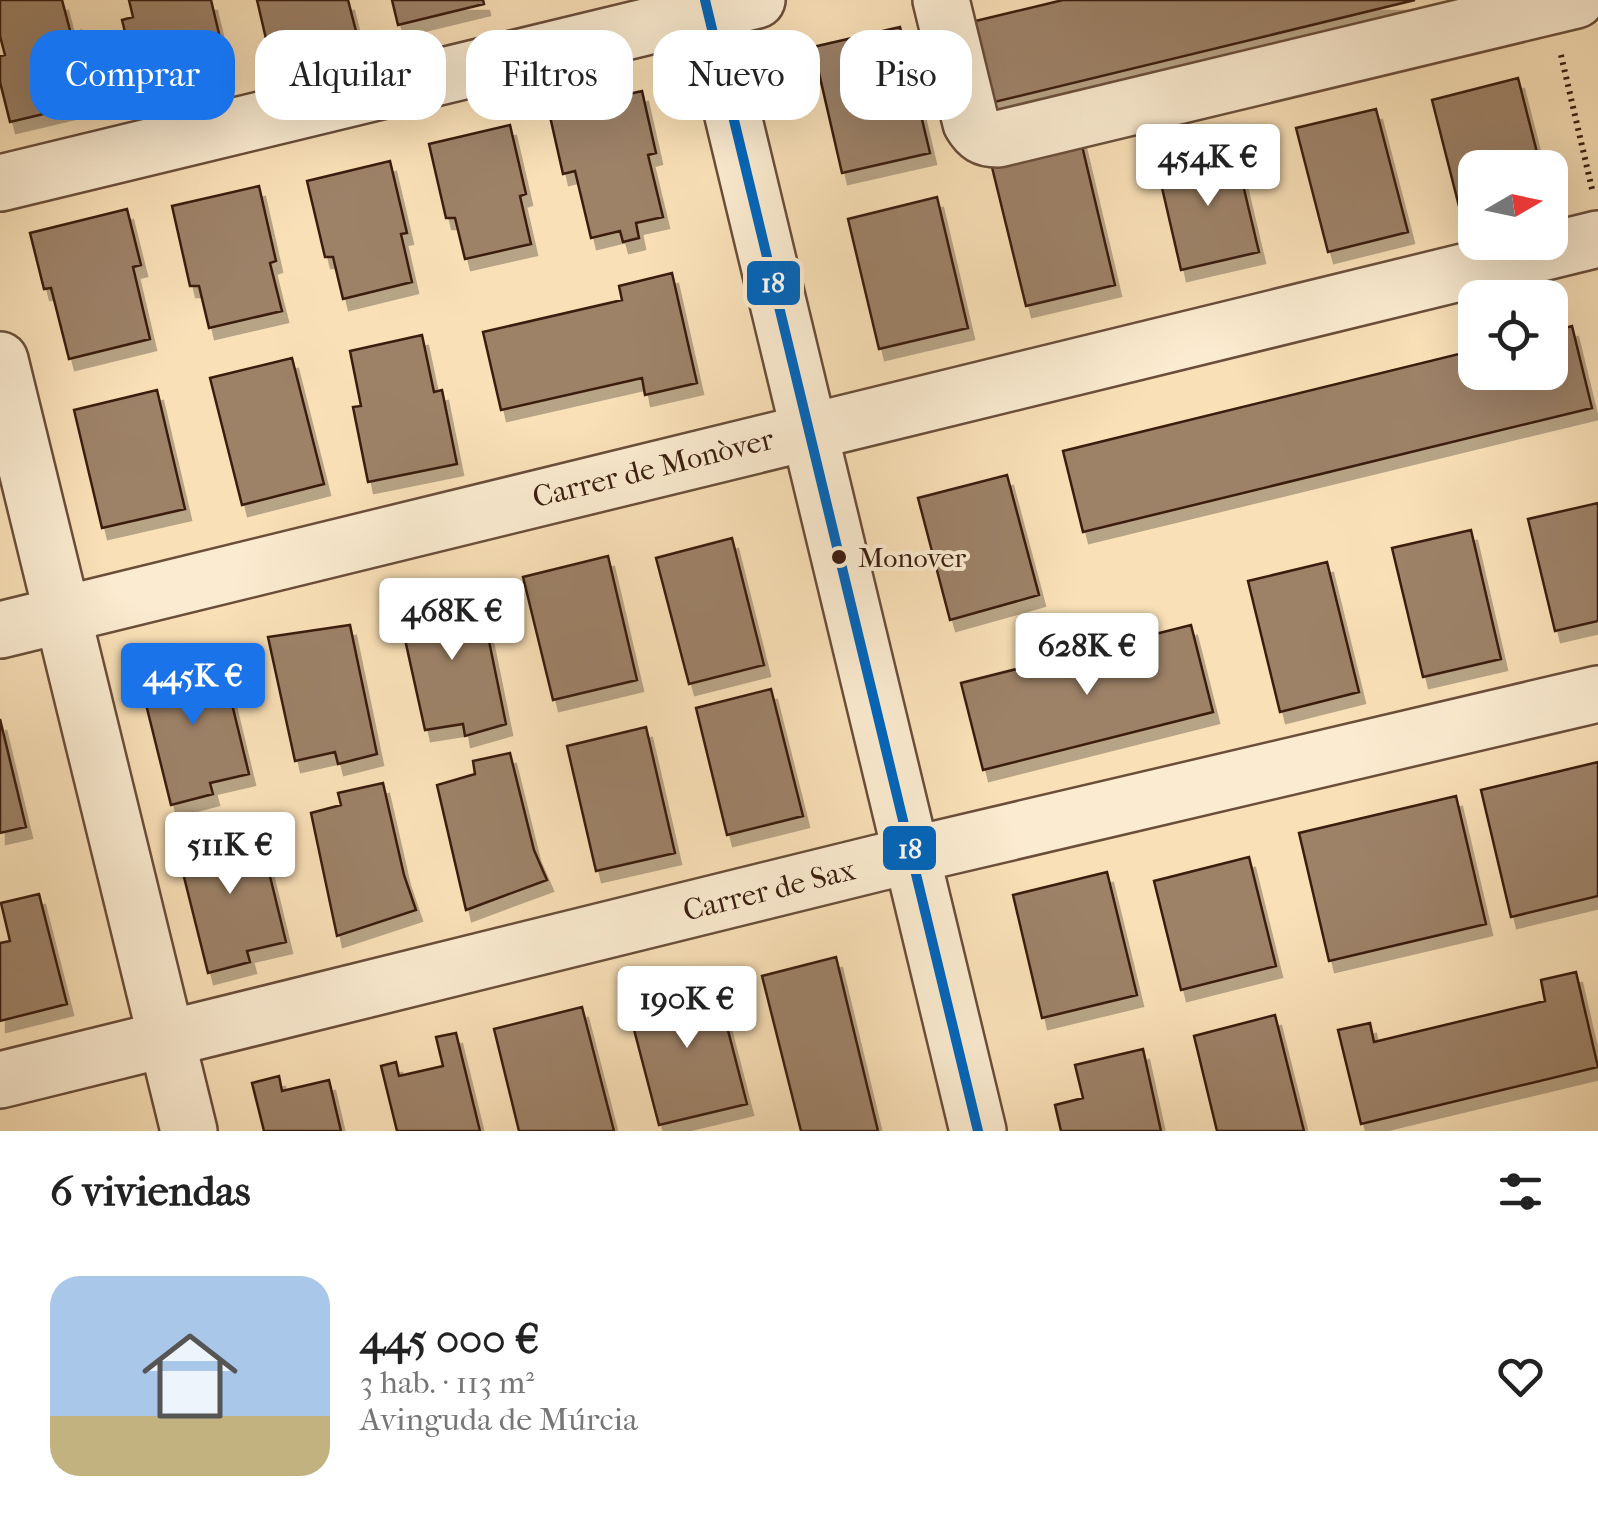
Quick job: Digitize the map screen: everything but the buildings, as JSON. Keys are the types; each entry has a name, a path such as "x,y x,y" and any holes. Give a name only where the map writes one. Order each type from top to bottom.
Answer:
{"street":[{"path":"942,0 971,123 987,139 1563,3"},
{"path":"0,183 723,4 809,430 978,1131"},
{"name":"Carrer de Monòver","path":"0,630 809,430 1596,219"},
{"path":"0,360 189,1131"},
{"name":"Carrer de Sax","path":"0,1080 911,855 1598,694"}],"path":[{"path":"1563,3 1596,219"},
{"path":"1586,164 1598,160"}],"transit line":[{"name":"18","path":"705,0 978,1131"}],"place":[{"name":"Monover","path":"839,557"}]}
